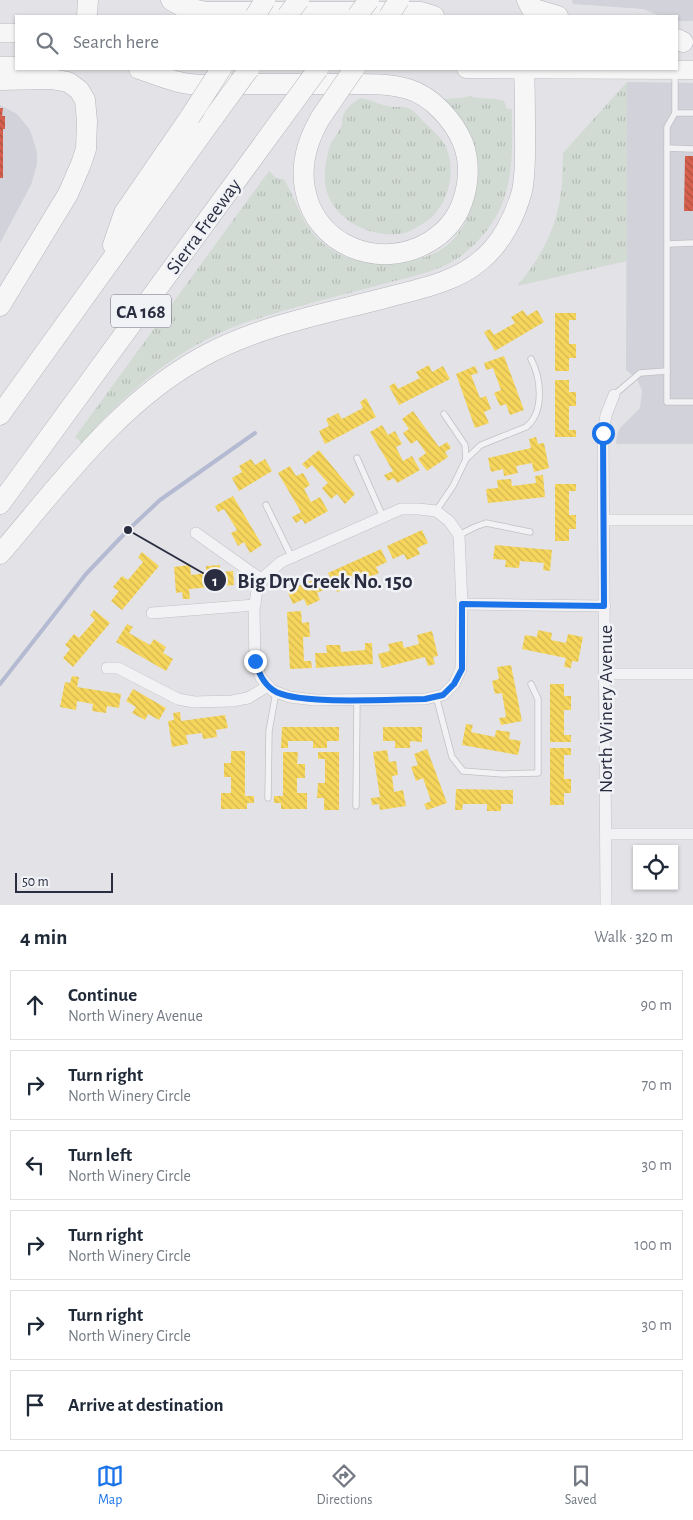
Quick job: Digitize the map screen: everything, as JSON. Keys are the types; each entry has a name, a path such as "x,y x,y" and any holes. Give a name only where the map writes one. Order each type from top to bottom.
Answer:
{"highway":[{"path":"87,15 88,0"},
{"path":"171,0 183,7 206,12 422,12 431,15"},
{"path":"256,15 265,0"},
{"path":"288,15 299,0"},
{"path":"358,15 369,0"},
{"path":"390,15 399,0"},
{"path":"527,0 531,8 555,15"},
{"path":"141,70 188,84 344,84 372,84 408,88 439,108 452,124 463,144 468,170 466,190 460,208 447,228 417,248 398,254 381,255 352,248 322,226 306,196 304,182 305,157 310,138 321,117 344,84 353,70"},
{"path":"104,270 124,214 220,70"},
{"name":"CA 168","path":"0,414 248,70"},
{"name":"Sierra Freeway","path":"0,504 317,70"},
{"path":"0,554 123,414 152,389 185,366 224,345 244,337 433,285 465,272 481,261 497,243 511,221 522,190 525,160 524,70"},
{"path":"0,80 68,82 79,90 85,100 87,121 86,149 68,194 0,306"}],"main road":[{"path":"0,33 15,33"},
{"path":"0,66 15,66"},
{"path":"675,70 693,70"}],"street":[{"name":"North Winery Avenue","path":"606,905 604,427 607,410 614,395"},
{"path":"400,509 436,511 449,521 459,535 462,669 454,684 443,695 425,699 315,700 290,697 272,689 261,678 255,661 255,605 257,590 262,580 281,562 383,517 400,509"},
{"path":"604,520 693,520"},
{"path":"196,533 262,580"},
{"path":"462,604 604,606"},
{"path":"152,613 255,605"},
{"path":"107,668 118,668 178,700 194,702 232,701 248,698 272,689"},
{"path":"604,674 693,674"},
{"path":"606,834 693,834"}],"lane":[{"path":"675,70 675,113 667,127 667,402 693,402"},
{"path":"675,113 693,113"},
{"path":"667,148 693,149"},
{"path":"668,244 693,243"},
{"path":"436,511 454,486 466,459 481,445 526,427 532,422 538,409 538,379 531,359"},
{"path":"614,395 640,373 667,371"},
{"path":"444,414 465,445 466,459"},
{"path":"358,458 383,517"},
{"path":"266,505 292,558"},
{"path":"459,535 486,524 530,532"},
{"path":"436,696 452,757 463,771 503,774 538,773 538,699 531,684"},
{"path":"268,798 272,689"},
{"path":"356,806 357,700"}],"shaded area":[{"path":"572,0 693,0 693,21 678,21 678,15 658,15 643,9 573,4"},
{"path":"627,82 693,83 693,444 616,444 620,428 640,408 642,391 637,379 626,370"},
{"path":"0,105 17,114 30,130 37,152 37,164 31,185 0,243"}],"green space":[{"path":"627,82 627,261 517,286 540,254 556,218 562,187 563,153"},
{"path":"470,96 504,101 507,109 512,109 512,142 510,174 502,204 488,229 468,250 452,262 434,270 276,313 241,324 218,334 195,346 154,373 116,406 82,443 75,437 269,171 276,178 284,179 308,227 320,241 340,255 371,263 400,262 428,256 448,245 459,233 467,219 473,203 477,169 476,153 472,139 452,108 443,99"},
{"path":"361,98 394,107 411,109 439,136 447,148 451,172 447,192 438,210 432,217 412,230 400,234 387,234 362,228 341,214 333,205 327,193 325,172 331,143 342,125 346,110"}],"building: Homes":[{"path":"523,310 527,316 537,310 544,322 495,351 484,332 490,329 494,335 515,323 511,317"},
{"path":"555,313 576,313 576,320 569,320 569,344 576,344 576,358 569,358 569,371 555,371"},
{"path":"504,356 524,410 510,415 506,404 500,406 494,393 501,390 493,368 486,370 484,363"},
{"path":"429,365 432,372 443,366 450,379 399,405 389,386 395,383 398,389 420,378 416,372"},
{"path":"475,366 478,373 471,375 480,398 486,396 491,409 484,412 489,423 475,428 456,374"},
{"path":"555,380 569,380 569,392 576,392 576,406 569,406 569,430 576,430 576,437 555,437"},
{"path":"366,398 376,417 325,444 319,431 329,426 326,419 338,413 342,419 363,408 360,402"},
{"path":"413,411 439,447 447,442 451,448 445,452 448,457 427,471 418,459 426,453 417,440 411,444 403,433 409,429 402,419"},
{"path":"382,425 388,435 395,431 402,444 396,447 403,461 412,456 420,470 397,483 394,478 388,481 384,475 393,471 370,432"},
{"path":"536,437 538,444 544,443 549,468 534,472 532,463 516,466 518,473 504,476 503,469 491,472 488,458 531,448 529,439"},
{"path":"319,450 355,494 345,504 337,494 331,499 322,488 328,483 312,465 307,469 302,464"},
{"path":"251,459 255,465 265,459 272,471 239,491 232,478 242,472 239,466"},
{"path":"290,466 296,476 303,473 310,485 304,489 311,502 320,497 328,511 305,524 302,519 296,523 292,517 301,512 278,473"},
{"path":"543,475 545,497 488,503 486,489 498,488 497,480 511,479 512,486 536,483 535,476"},
{"path":"555,484 576,484 576,491 569,491 569,515 576,515 576,529 569,529 569,541 555,541"},
{"path":"233,496 262,545 250,553 244,542 238,546 231,533 237,530 224,509 218,512 215,506"},
{"path":"422,530 428,543 417,548 420,554 407,560 404,554 393,559 387,546"},
{"path":"495,545 552,550 550,571 543,570 544,563 520,561 519,568 505,567 506,560 493,559"},
{"path":"381,549 387,562 376,567 379,573 366,579 363,573 341,583 344,589 337,592 328,573"},
{"path":"142,552 159,566 122,610 111,601 119,591 113,587 122,576 128,580 143,562 138,557"},
{"path":"190,565 191,575 206,573 206,566 220,565 220,572 233,571 234,585 189,589 190,599 183,599 182,592 176,593 174,567"},
{"path":"322,576 328,588 317,593 320,600 307,606 304,599 293,604 287,591"},
{"path":"94,610 110,623 73,667 63,658 70,649 65,645 74,634 79,638 95,620 90,615"},
{"path":"301,611 302,623 309,622 310,637 303,637 304,661 311,661 312,668 290,669 287,612"},
{"path":"127,624 133,627 129,633 150,645 154,639 166,647 163,653 173,659 166,671 116,642"},
{"path":"538,630 552,633 551,640 566,643 568,634 583,637 578,662 572,661 571,668 564,667 566,658 522,649 525,635 537,637"},
{"path":"432,631 438,656 433,657 435,664 428,666 425,657 382,668 378,654 390,651 388,644 402,641 404,648 419,644 417,635"},
{"path":"365,643 372,643 373,664 316,668 315,653 327,653 326,645 340,645 341,652 365,650"},
{"path":"511,665 522,721 501,725 499,718 506,717 502,693 495,694 492,681 499,679 497,667"},
{"path":"72,676 79,677 77,687 121,694 119,708 107,706 106,713 92,711 93,704 77,701 76,710 60,707 65,682 70,683"},
{"path":"550,684 564,684 564,696 571,696 571,710 564,710 564,735 571,735 571,742 550,742"},
{"path":"133,689 166,708 159,720 148,714 145,720 132,713 136,707 126,701"},
{"path":"180,712 181,721 225,715 228,728 216,730 217,737 203,739 202,733 186,735 188,744 172,747 168,721 174,720 173,713"},
{"path":"466,724 473,725 471,732 495,737 496,730 510,732 509,739 521,741 518,755 462,745"},
{"path":"282,727 339,727 339,741 327,741 327,748 313,748 313,741 288,741 288,748 281,748"},
{"path":"383,727 422,727 422,742 410,741 410,748 395,748 395,741 383,741"},
{"path":"550,748 571,748 571,755 564,755 564,779 571,779 571,793 564,793 564,805 550,805"},
{"path":"427,749 447,803 427,810 424,804 431,801 423,778 416,781 411,767 418,765 414,754"},
{"path":"387,750 389,762 396,761 398,775 392,776 394,792 403,790 406,806 380,810 379,804 372,805 371,798 380,797 373,752"},
{"path":"231,751 245,751 245,796 254,796 254,803 247,803 247,809 221,809 221,793 231,793 231,777 224,777 224,763 231,763"},
{"path":"283,752 298,752 297,764 305,764 305,778 297,778 297,793 307,793 307,809 281,809 281,803 274,803 274,796 283,796"},
{"path":"318,752 339,752 339,810 324,810 324,798 317,798 318,783 325,783 325,759 318,759"},
{"path":"456,789 513,790 513,804 501,804 501,811 487,811 487,804 463,804 462,810 455,810"}],"building: Shops":[{"path":"0,108 3,108 2,116 5,116 5,129 3,129 3,178 0,178"},
{"path":"685,156 693,156 693,211 684,211"}],"waterway":[{"path":"0,684 86,574 128,530 160,500 255,433"}],"place":[{"name":"Big Dry Creek No. 150","path":"128,530"}],"route":[{"path":"255,661 261,678 273,691 290,697 315,700 425,699 443,695 454,684 462,669 462,604 604,606 603,433"}]}
